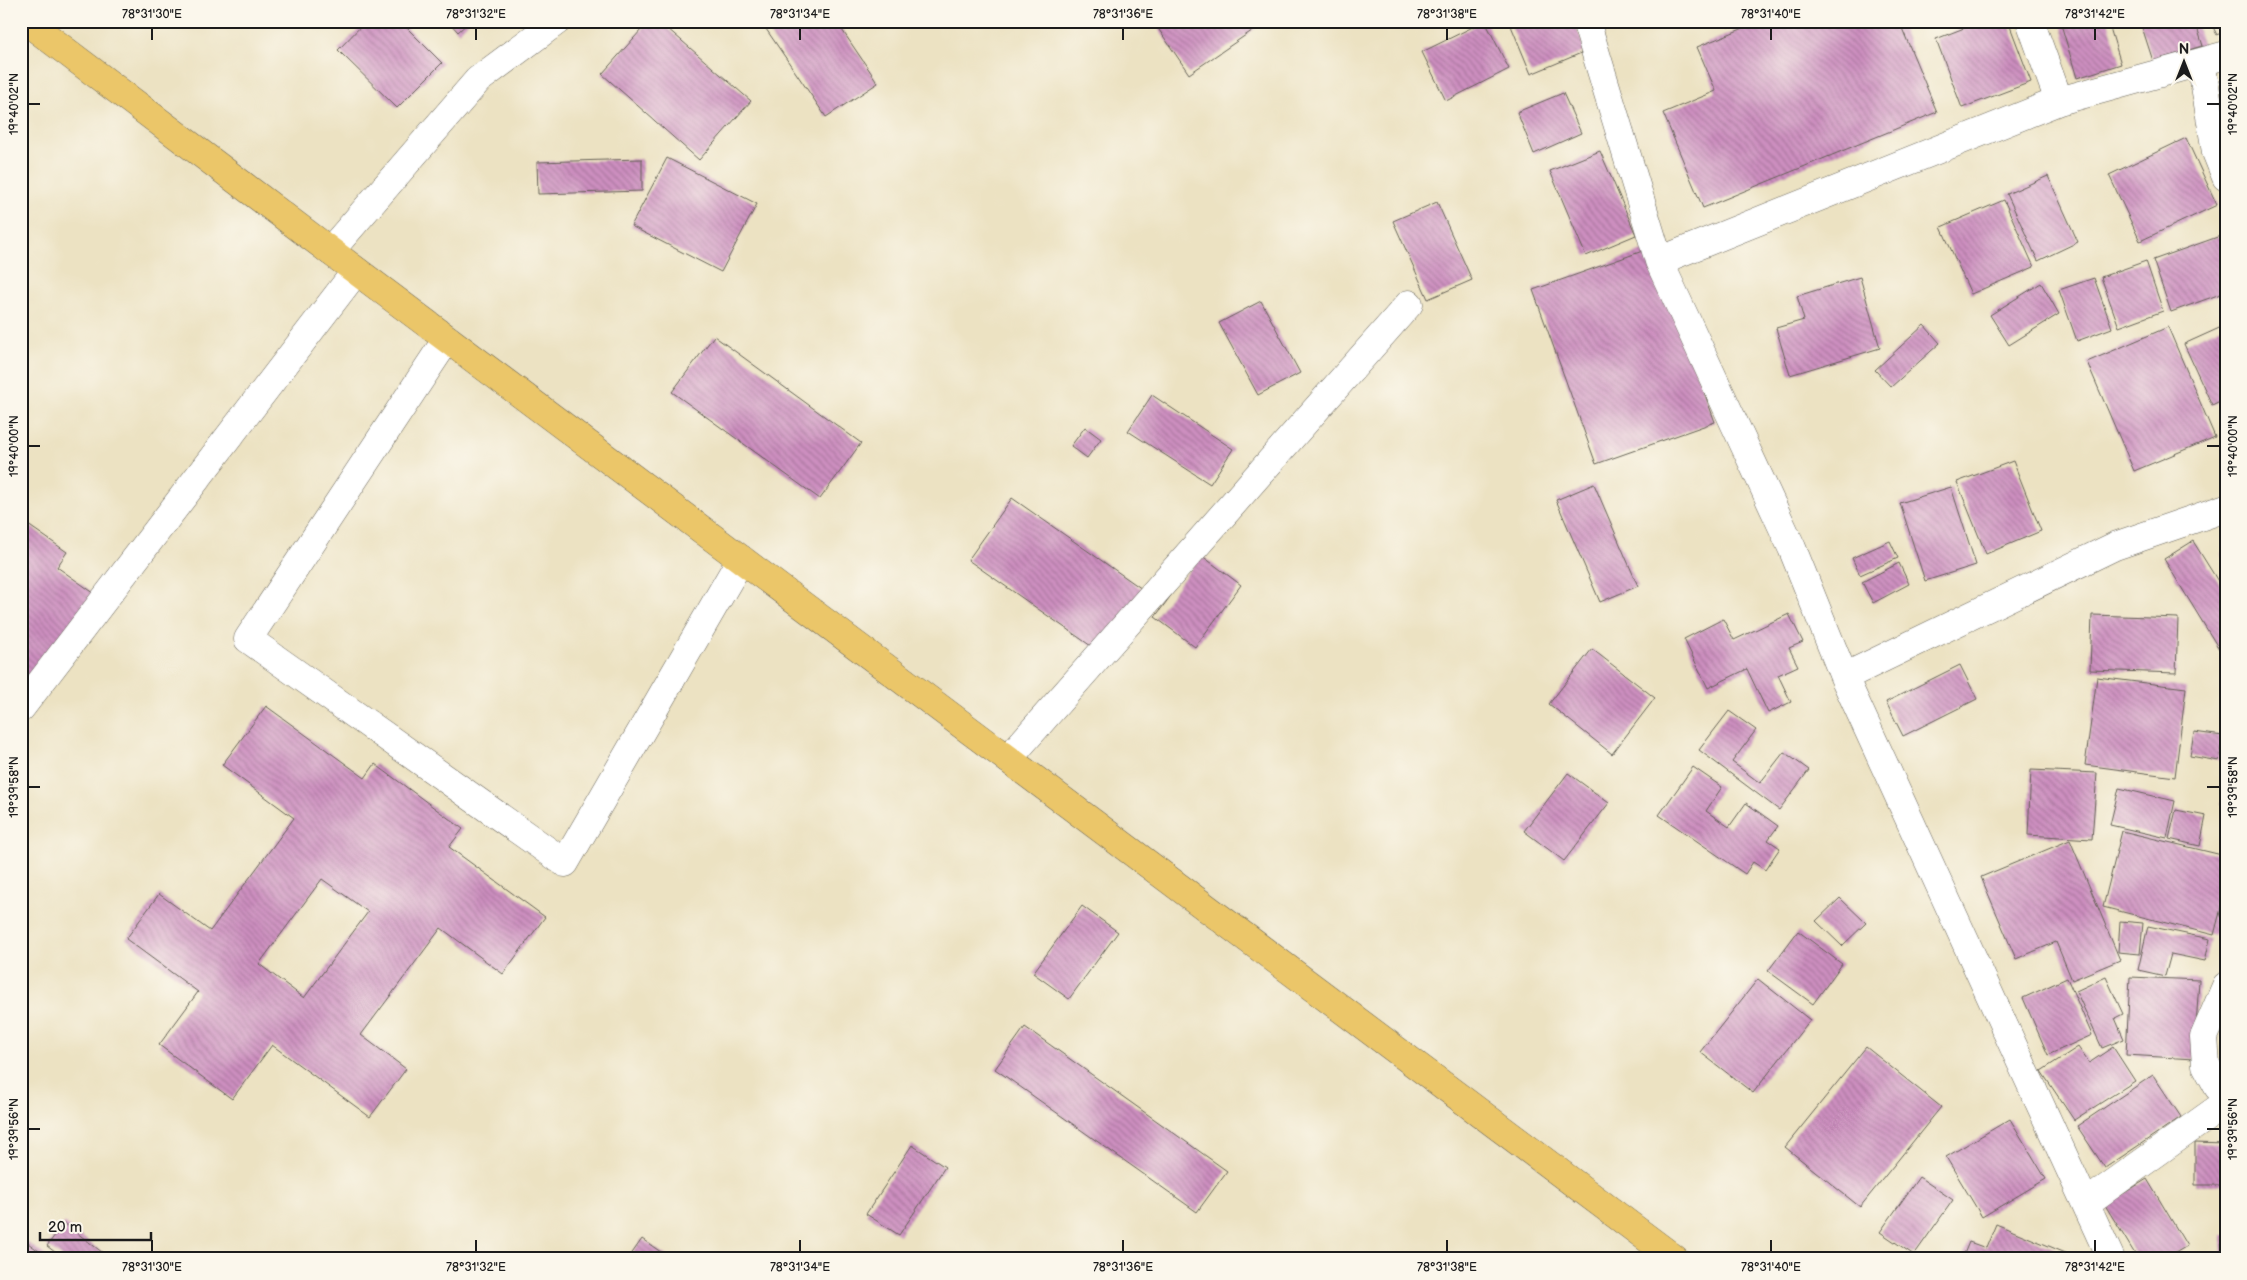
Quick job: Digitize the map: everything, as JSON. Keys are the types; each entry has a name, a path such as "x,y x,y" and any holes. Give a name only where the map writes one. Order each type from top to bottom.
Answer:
{"main road":[{"path":"26,21 330,252 1675,1259"}],"street":[{"path":"330,252 478,80 557,21"},
{"path":"1586,21 1659,261 1792,548 1844,677 2111,1259"},
{"path":"2030,21 2059,101"},
{"path":"1659,261 2059,101 2214,59 2216,152 2226,177"},
{"path":"21,708 356,270"},
{"path":"1008,759 1409,304"},
{"path":"447,339 248,639 565,863 741,559"},
{"path":"1844,677 2115,546 2226,508"},
{"path":"2226,986 2204,1037 2206,1065 2218,1087 2226,1089"},
{"path":"2086,1204 2226,1103"}],"building":[{"path":"366,21 400,21 442,63 397,108 338,50"},
{"path":"448,21 470,21 458,32"},
{"path":"649,21 659,21 751,101 699,160 602,74"},
{"path":"770,21 836,21 878,83 826,117 764,26"},
{"path":"1153,21 1256,21 1259,26 1189,74"},
{"path":"1485,21 1509,69 1446,101 1422,52"},
{"path":"1509,21 1574,21 1586,51 1531,74"},
{"path":"1726,21 1743,21 1728,27"},
{"path":"1761,21 1899,21 1937,112 1703,208 1663,113 1716,91 1697,47"},
{"path":"1982,21 2008,21 2031,82 1962,108 1936,39"},
{"path":"2060,21 2108,21 2121,64 2077,78"},
{"path":"2140,21 2195,21 2203,46 2153,61"},
{"path":"2210,21 2226,21 2226,30 2217,35"},
{"path":"1563,93 1581,133 1534,154 1517,112"},
{"path":"2186,138 2217,205 2140,241 2109,175"},
{"path":"1600,151 1636,235 1586,256 1550,171"},
{"path":"667,158 757,204 721,272 631,226"},
{"path":"642,159 642,191 538,194 537,162"},
{"path":"2048,176 2078,242 2038,261 2007,194"},
{"path":"2004,200 2034,267 1971,294 1941,227"},
{"path":"1437,202 1472,280 1428,299 1393,221"},
{"path":"2226,234 2226,292 2171,312 2153,260"},
{"path":"1651,248 1715,422 1596,464 1533,290"},
{"path":"2146,261 2163,311 2119,327 2101,277"},
{"path":"1860,277 1880,348 1790,375 1776,328 1804,320 1797,296"},
{"path":"2094,278 2112,328 2077,341 2059,290"},
{"path":"2041,283 2059,314 2009,345 1990,315"},
{"path":"1261,301 1300,373 1258,395 1219,323"},
{"path":"2226,302 2226,315 2221,304"},
{"path":"1924,325 1940,343 1891,387 1875,370"},
{"path":"2226,325 2226,398 2212,405 2184,344"},
{"path":"2168,327 2215,437 2134,471 2087,362"},
{"path":"714,336 861,443 820,499 672,392"},
{"path":"1152,395 1233,449 1210,484 1128,431"},
{"path":"1085,427 1101,439 1087,458 1071,446"},
{"path":"2013,461 2041,531 1986,554 1957,482"},
{"path":"1594,484 1638,586 1600,602 1556,500"},
{"path":"1951,487 1976,565 1925,581 1900,503"},
{"path":"1012,498 1145,591 1101,653 968,560"},
{"path":"21,520 67,552 57,567 98,596 21,702"},
{"path":"1890,541 1898,558 1860,575 1852,558"},
{"path":"2193,541 2226,594 2226,645 2219,649 2164,559"},
{"path":"2226,550 2226,562 2221,553"},
{"path":"1201,555 1241,585 1195,647 1155,617"},
{"path":"1899,563 1909,584 1873,603 1862,582"},
{"path":"1789,614 1803,642 1789,648 1798,666 1778,675 1791,702 1768,713 1747,669 1708,688 1684,639 1723,619 1734,640"},
{"path":"2092,615 2178,618 2176,673 2090,670"},
{"path":"1592,649 1655,698 1612,754 1549,704"},
{"path":"1960,665 1977,699 1903,736 1886,702"},
{"path":"2097,677 2186,688 2175,777 2085,765"},
{"path":"266,706 365,778 375,764 463,829 449,847 545,917 503,974 441,928 361,1035 406,1069 370,1117 272,1045 232,1099 159,1045 198,992 126,939 159,894 210,931 294,818 222,765","holes":["322,879 368,912 304,998 259,964"]},
{"path":"1729,711 1756,730 1732,762 1760,783 1784,752 1809,770 1779,810 1699,750"},
{"path":"2194,732 2223,736 2219,761 2190,756"},
{"path":"1693,767 1722,787 1706,811 1729,827 1746,803 1778,826 1768,840 1780,848 1765,870 1753,862 1745,874 1659,815"},
{"path":"2031,770 2097,773 2092,839 2028,835"},
{"path":"1568,773 1609,803 1564,861 1524,831"},
{"path":"2119,788 2175,801 2167,838 2110,825"},
{"path":"2226,793 2226,806 2221,804"},
{"path":"2176,810 2206,816 2200,846 2169,839"},
{"path":"2122,831 2226,856 2226,889 2214,935 2103,907"},
{"path":"2070,840 2120,960 2072,980 2056,942 2016,959 1981,877"},
{"path":"1840,898 1866,923 1842,946 1816,921"},
{"path":"1082,906 1118,932 1069,999 1033,973"},
{"path":"2120,921 2143,923 2140,954 2118,952"},
{"path":"2148,926 2210,939 2205,961 2171,954 2165,976 2138,970"},
{"path":"1798,931 1842,964 1813,1004 1768,971"},
{"path":"2106,977 2123,1014 2115,1018 2124,1039 2102,1048 2076,991"},
{"path":"2130,977 2199,980 2194,1059 2126,1055"},
{"path":"2067,978 2092,1035 2048,1055 2023,998"},
{"path":"1758,979 1810,1020 1753,1093 1700,1052"},
{"path":"1025,1027 1227,1171 1197,1212 995,1069"},
{"path":"1866,1047 1941,1107 1860,1207 1785,1147"},
{"path":"2078,1047 2089,1063 2113,1047 2135,1081 2074,1120 2041,1071"},
{"path":"2153,1075 2181,1117 2105,1168 2077,1126"},
{"path":"2010,1119 2046,1179 1982,1217 1946,1157"},
{"path":"2195,1143 2225,1144 2225,1185 2195,1185"},
{"path":"912,1145 945,1167 899,1235 866,1214"},
{"path":"1919,1177 1953,1200 1914,1255 1880,1232"},
{"path":"2147,1179 2187,1246 2165,1259 2138,1259 2105,1205"},
{"path":"64,1223 111,1259 64,1259 47,1246"},
{"path":"1996,1224 2080,1259 1962,1259 1969,1242 1986,1248"},
{"path":"2221,1235 2226,1235 2226,1259 2222,1259"},
{"path":"21,1238 50,1259 21,1259"},
{"path":"642,1239 671,1259 628,1259"}]}
